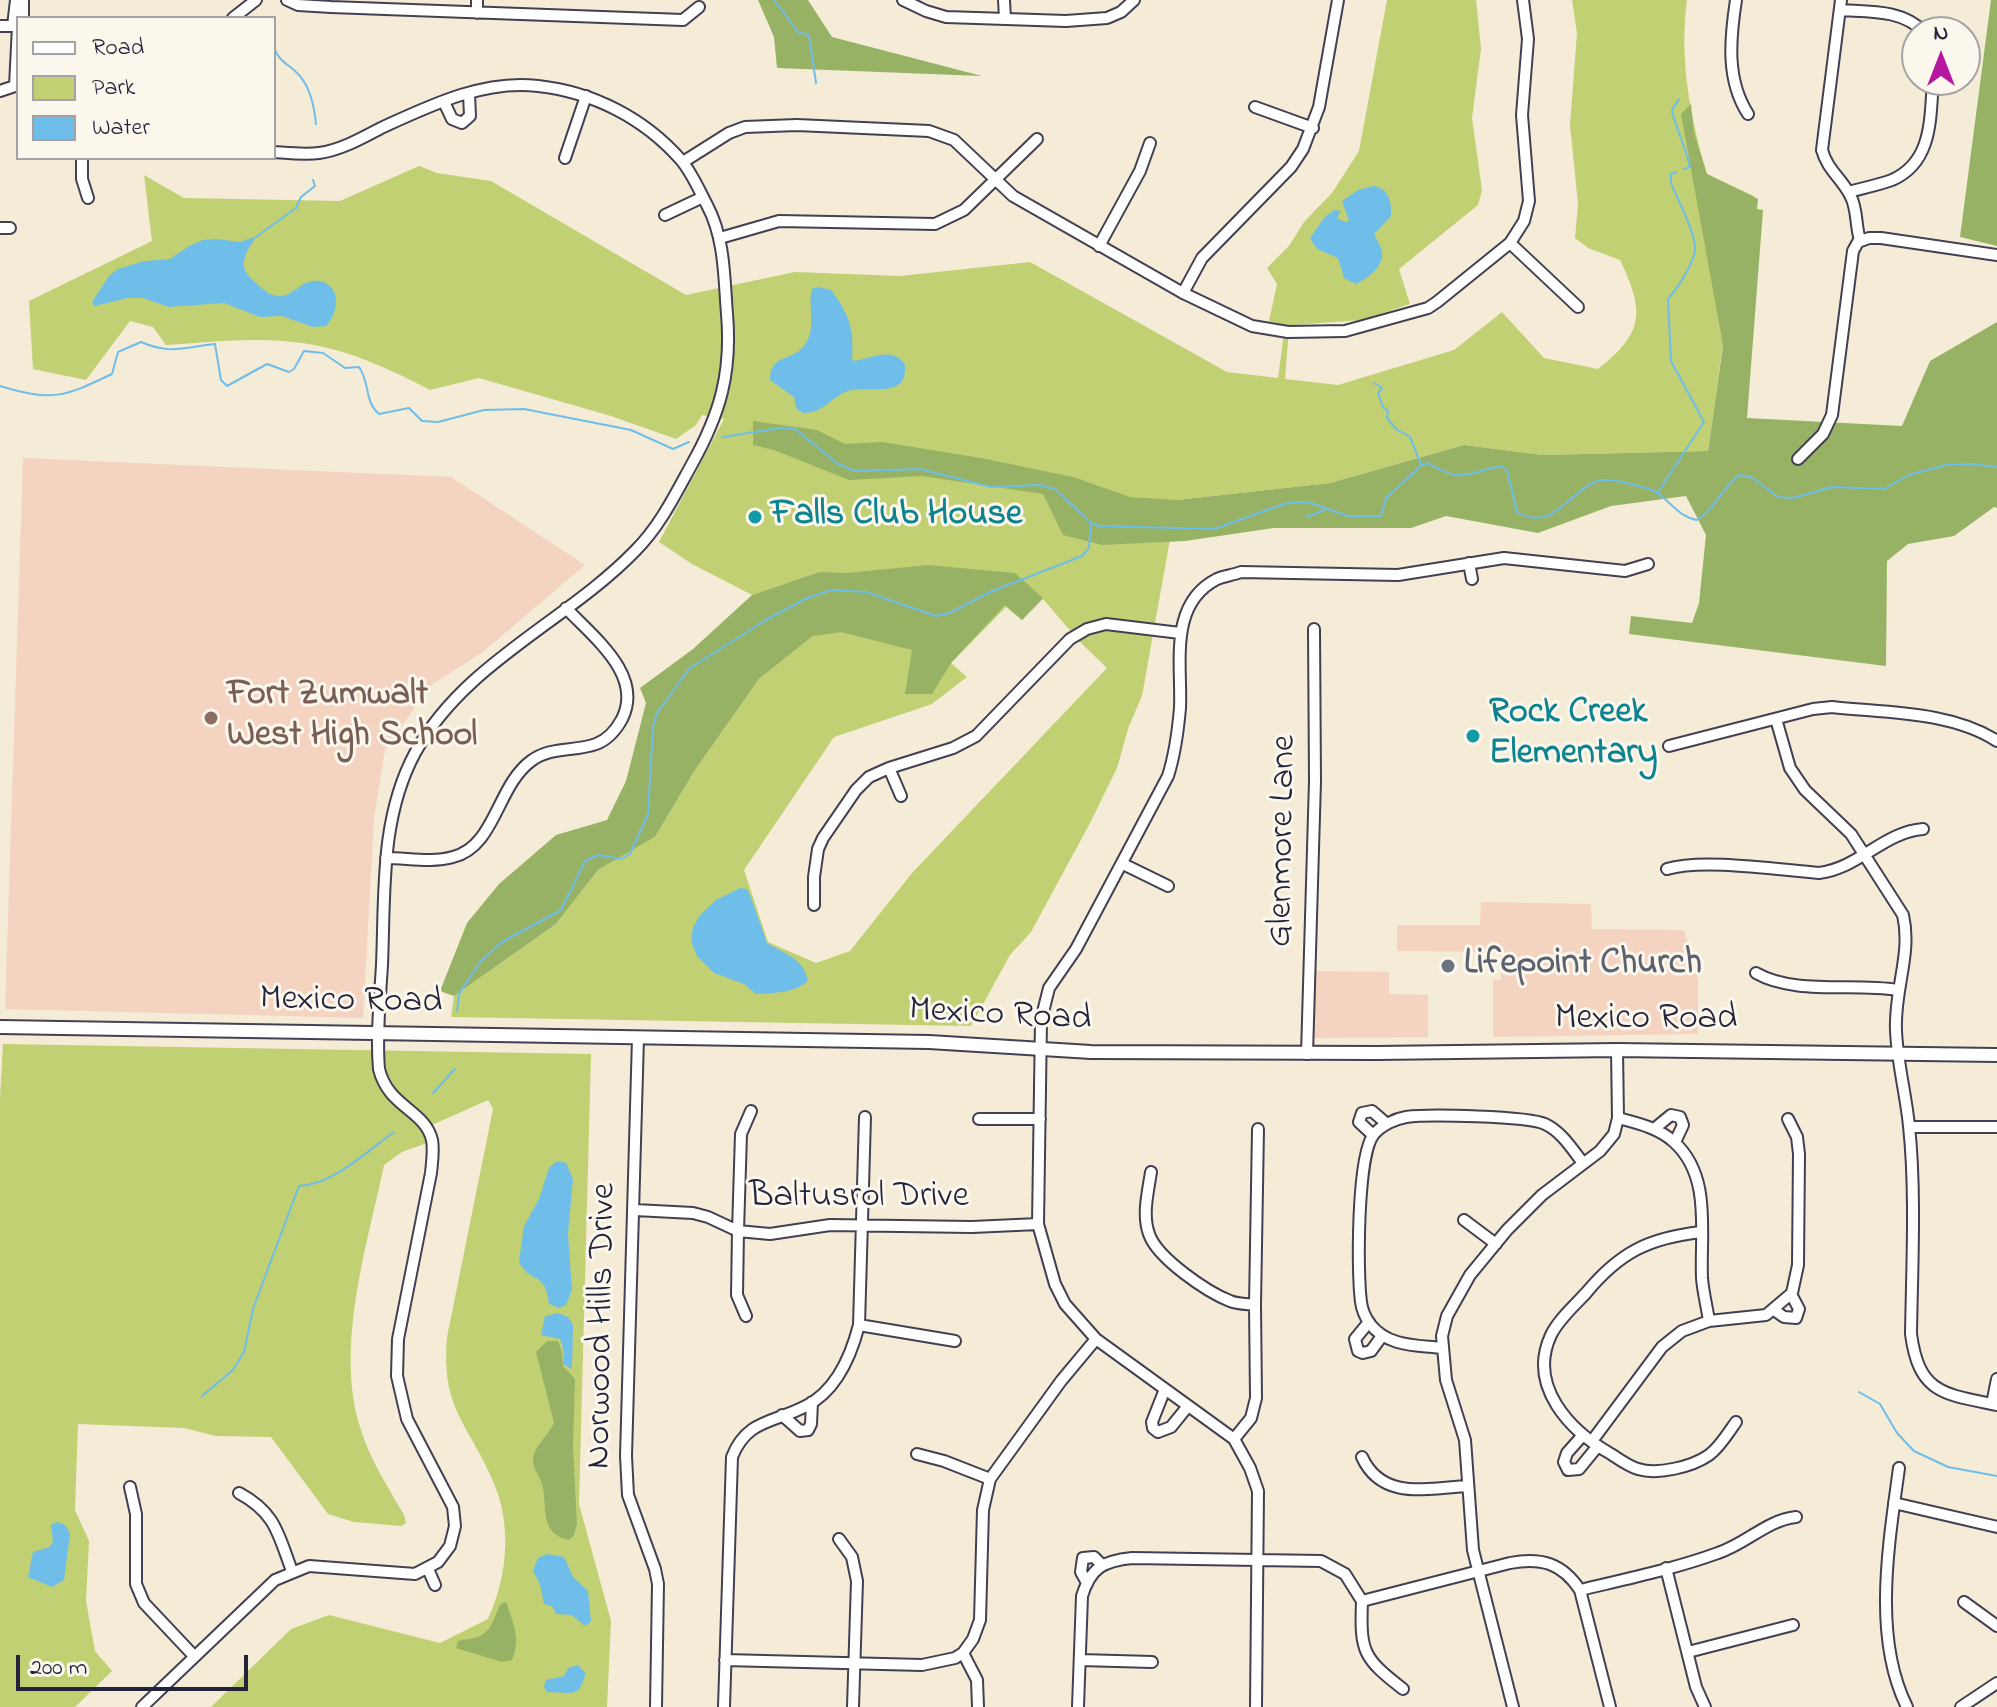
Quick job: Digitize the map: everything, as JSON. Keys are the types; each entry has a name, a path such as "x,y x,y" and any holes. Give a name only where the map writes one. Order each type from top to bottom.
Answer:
{"main road":[{"name":"Mexico Road","path":"0,1027 929,1042 1041,1050 1307,1054 1617,1050 1997,1055"}],"street":[{"path":"0,91 15,86 16,0"},
{"path":"236,16 256,0"},
{"path":"287,0 298,5 361,4 477,13 683,20 699,7"},
{"path":"477,0 477,13"},
{"path":"903,0 946,17 1095,20 1121,12 1134,0"},
{"path":"1004,0 1005,19"},
{"path":"1183,293 1202,258 1291,167 1313,128 1338,0"},
{"path":"683,162 729,133 745,127 797,125 929,131 954,140 1013,196 1183,293 1241,322 1263,329 1315,333 1345,331 1428,308 1510,243 1524,221 1529,201 1522,132 1528,49 1523,0"},
{"path":"1736,0 1731,58 1737,96 1748,114"},
{"path":"1798,459 1823,434 1830,421 1853,251 1860,240 1855,205 1824,159 1821,142 1840,5 1901,16"},
{"path":"0,26 15,26"},
{"path":"142,1707 275,1580 292,1571 309,1566 415,1574 438,1562 450,1546 455,1526 453,1507 407,1419 397,1376 398,1339 433,1152 428,1131 415,1115 392,1097 382,1082 378,1057 386,858 391,813 408,768 423,740 462,692 632,554 656,527 711,430 726,382 728,357 720,238 703,197 683,162 648,130 605,103 535,85 503,85 444,102 353,143 319,153 276,152"},
{"path":"444,102 452,119 462,123 470,116 469,94"},
{"path":"565,158 586,96"},
{"path":"1849,192 1892,180 1916,161 1929,136 1932,96"},
{"path":"1255,107 1313,128"},
{"path":"720,238 779,221 935,224 964,210 1037,139"},
{"path":"1099,246 1140,171 1150,143"},
{"path":"82,160 82,179 88,198"},
{"path":"665,215 703,197"},
{"path":"1860,240 1881,238 1997,255"},
{"path":"1510,243 1578,307"},
{"path":"1256,1707 1258,1491 1250,1468 1234,1439 1096,1339 1059,1294 1042,1244 1038,1224 1041,1013 1049,988 1076,949 1123,864 1172,763 1180,708 1180,633 1186,612 1198,593 1217,579 1241,572 1398,575 1504,558 1625,571 1648,564"},
{"path":"1469,563 1472,579"},
{"path":"386,858 444,859 465,853 486,832 501,799 515,778 532,761 554,749 596,744 616,730 628,701 622,670 566,608"},
{"path":"814,905 816,860 823,838 856,790 869,777 953,748 976,736 1070,639 1087,629 1106,624 1180,633"},
{"name":"Glenmore Lane","path":"1307,1054 1315,808 1314,629"},
{"path":"1669,746 1813,709 1832,707 1952,721 1997,741"},
{"path":"1776,719 1790,768 1805,790 1851,834 1866,854 1903,915 1906,928 1905,965 1897,990 1896,1028 1910,1127 1911,1334 1914,1356 1924,1378 1960,1398 1994,1404 1997,1379"},
{"path":"889,768 901,796"},
{"path":"1667,869 1680,865 1704,865 1819,873 1843,868 1901,832 1923,829"},
{"path":"1123,864 1168,886"},
{"path":"1756,973 1780,984 1897,990"},
{"name":"Norwood Hills Drive","path":"638,1038 626,1439 628,1495 658,1584 656,1707"},
{"path":"1513,1707 1473,1550 1465,1440 1446,1380 1442,1348 1447,1316 1470,1275 1526,1210 1607,1144 1614,1134 1618,1118 1617,1050"},
{"path":"746,1316 737,1295 738,1231 741,1134 751,1111"},
{"path":"1373,1135 1359,1122 1362,1113 1372,1111 1387,1124"},
{"path":"1654,1129 1671,1115 1680,1117 1683,1125 1675,1142"},
{"path":"724,1707 732,1457 750,1430 812,1402 829,1388 848,1360 859,1325 865,1117"},
{"path":"1442,1348 1398,1343 1382,1336 1369,1322 1361,1301 1362,1168 1373,1135 1387,1124 1407,1117 1524,1118 1548,1125 1583,1163"},
{"path":"1618,1118 1654,1129 1675,1142 1692,1164 1702,1204 1703,1283 1709,1321"},
{"path":"979,1119 1040,1119"},
{"path":"1591,1441 1662,1347 1682,1331 1709,1321 1757,1317 1774,1310 1791,1294 1798,1265 1799,1154 1797,1137 1788,1119"},
{"path":"1910,1127 1997,1127"},
{"path":"1234,1439 1251,1418 1256,1398 1258,1129"},
{"path":"1151,1172 1146,1206 1148,1232 1162,1255 1212,1292 1232,1302 1255,1305"},
{"name":"Baltusrol Drive","path":"635,1210 702,1214 738,1231 770,1234 830,1225 1038,1224"},
{"path":"1464,1220 1496,1244"},
{"path":"1701,1232 1673,1235 1644,1244 1617,1260 1551,1334 1545,1372 1550,1395 1563,1415 1591,1441 1637,1469 1658,1470 1681,1466 1708,1456 1736,1422"},
{"path":"1774,1310 1784,1317 1796,1318 1799,1309 1791,1294"},
{"path":"1369,1322 1355,1339 1358,1351 1371,1351 1382,1336"},
{"path":"859,1325 955,1341"},
{"path":"725,1660 922,1665 946,1662 963,1653 973,1639 980,1620 983,1510 990,1479 1024,1429 1096,1339"},
{"path":"1165,1389 1152,1422 1158,1432 1171,1427 1188,1406"},
{"path":"782,1415 800,1431 808,1430 812,1402"},
{"path":"917,1454 990,1479"},
{"path":"1362,1457 1367,1470 1376,1479 1399,1488 1468,1486"},
{"path":"1899,1468 1889,1549 1888,1621 1891,1664 1907,1707"},
{"path":"130,1487 136,1514 136,1584 139,1594 194,1656"},
{"path":"239,1493 257,1503 271,1518 292,1571"},
{"path":"1894,1503 1997,1527"},
{"path":"1580,1590 1720,1553 1748,1540 1779,1519 1796,1517"},
{"path":"839,1539 852,1557 857,1581 853,1707"},
{"path":"1086,1581 1081,1572 1083,1558 1094,1557 1102,1565"},
{"path":"1078,1707 1082,1596 1086,1581 1111,1560 1132,1558 1321,1561 1336,1567 1351,1581 1362,1601 1361,1633 1367,1656 1377,1670 1403,1689"},
{"path":"1362,1601 1522,1561 1541,1560 1559,1567 1580,1590 1610,1707"},
{"path":"1666,1568 1705,1707"},
{"path":"428,1569 435,1585"},
{"path":"1964,1602 1997,1626"},
{"path":"1688,1652 1793,1625"},
{"path":"963,1653 977,1680 978,1707"},
{"path":"1080,1660 1152,1662"},
{"path":"1961,1707 1997,1683"}],"shaded area":[{"name":"Fort Zumwalt West High School","path":"23,458 451,477 585,565 484,651 430,686 385,750 374,819 363,1018 5,1009"},
{"path":"1481,902 1591,904 1592,929 1684,930 1698,979 1698,1034 1493,1037 1493,980 1501,980 1501,952 1397,951 1397,925 1480,925"},
{"path":"1315,971 1389,972 1389,994 1428,995 1428,1037 1314,1038"}],"green space":[{"path":"758,0 808,0 832,37 982,76 777,68 774,37"},
{"path":"1387,0 1476,0 1481,49 1472,118 1482,190 1478,205 1399,269 1410,304 1362,320 1293,325 1288,341 1285,379 1338,385 1454,350 1502,312 1544,358 1598,369 1632,332 1636,308 1634,294 1620,260 1588,248 1575,238 1578,204 1570,125 1577,33 1572,0 1687,0 1685,66 1707,174 1754,196 1722,349 1708,451 1543,455 1464,445 1330,483 1177,500 1142,696 1129,726 1117,768 1031,932 1010,955 971,1026 451,1017 454,996 556,924 598,870 655,837 695,770 759,679 813,636 819,572 752,595 692,564 659,542 724,419 702,415 696,425 676,439 611,416 479,378 430,390 371,362 325,347 255,340 166,345 153,327 130,321 86,380 33,369 29,301 152,241 144,175 184,198 340,201 419,166 437,173 491,181 686,295 795,272 900,276 1030,262 1227,372 1278,378 1285,325 1269,321 1277,284 1267,268 1332,193 1359,151","holes":["1043,599 1107,668 912,873 850,951 816,963 768,942 744,870 834,737 932,704 967,677 951,663 1006,607 1022,620"]},
{"path":"1991,0 1997,0 1997,246 1960,237 1978,96 1981,96"},
{"path":"1691,104 1694,133 1707,174 1758,199 1757,209 1763,210 1747,418 1902,426 1930,361 1997,322 1997,508 1994,507 1954,536 1908,544 1887,561 1886,666 1629,634 1631,616 1692,623 1699,603 1706,535 1686,496 1611,506 1538,533 1446,516 1411,528 1274,528 1185,541 1102,545 1063,535 1043,494 922,476 849,480 774,450 753,445 753,421 817,430 845,444 882,442 981,458 1073,477 1130,497 1177,500 1330,483 1464,445 1543,455 1708,451 1723,345 1681,114"},
{"path":"928,565 1015,573 1043,598 1022,620 1005,605 951,663 932,694 905,694 912,650 841,632 813,636 759,679 695,770 655,837 598,870 556,924 454,996 440,991 467,923 499,884 556,835 607,820 626,781 646,703 640,688 693,649 752,595 819,572 847,573"},
{"path":"3,1044 591,1054 579,1504 611,1621 607,1707 211,1707 291,1629 329,1615 440,1643 488,1619 503,1568 503,1515 493,1481 452,1398 446,1361 447,1337 493,1109 488,1100 423,1129 427,1143 402,1152 384,1165 362,1262 352,1330 353,1396 368,1450 406,1523 401,1526 354,1522 328,1514 271,1437 216,1436 184,1428 78,1424 75,1510 89,1541 86,1601 95,1651 112,1671 75,1707 0,1707 0,1098"},
{"path":"547,1341 558,1341 563,1366 575,1379 573,1447 577,1524 569,1540 559,1537 548,1525 544,1492 533,1462 536,1450 554,1423 536,1352"},
{"path":"506,1602 516,1638 512,1660 502,1662 456,1648 458,1641 478,1637 487,1631 501,1604"}],"water":[{"path":"1374,186 1383,190 1388,197 1391,216 1374,234 1382,251 1380,263 1369,276 1356,284 1344,278 1338,258 1317,249 1310,238 1334,210 1341,211 1337,218 1349,221 1342,201 1358,190"},
{"path":"256,237 244,262 251,279 267,292 279,296 308,282 326,284 335,293 336,307 326,326 313,327 282,316 260,317 224,303 169,307 143,298 128,298 95,306 92,302 109,276 118,269 145,261 170,259 203,240 239,242"},
{"path":"812,289 831,290 847,315 852,359 895,356 905,365 900,384 892,388 852,390 820,409 803,413 796,408 794,397 770,380 774,366 799,351 808,339"},
{"path":"740,888 747,889 750,895 767,943 798,962 806,973 808,981 803,985 784,992 756,994 744,984 714,973 697,956 691,941 693,927 700,915 716,900"},
{"path":"557,1161 566,1163 573,1179 568,1234 572,1290 566,1305 559,1308 549,1304 541,1281 528,1273 519,1262 524,1226 539,1199 549,1168"},
{"path":"558,1313 568,1317 573,1325 572,1369 563,1364 564,1352 560,1339 541,1335 545,1316"},
{"path":"57,1522 65,1525 70,1533 64,1580 52,1587 28,1577 33,1552 50,1547 53,1541 51,1525"},
{"path":"547,1554 564,1557 573,1577 588,1591 591,1621 585,1626 572,1615 556,1614 552,1606 544,1604 540,1584 533,1571 538,1558"},
{"path":"578,1665 586,1674 579,1690 571,1693 547,1692 544,1687 546,1680 564,1676 568,1668"}],"waterway":[{"path":"774,0 798,32 809,35 816,83"},
{"path":"276,51 308,88 316,124"},
{"path":"1679,99 1672,110 1690,167 1684,169"},
{"path":"1658,492 1704,422 1671,361 1668,299 1689,268 1695,249 1689,225 1671,183 1671,174 1676,172"},
{"path":"256,237 296,208 301,197 315,186 313,180"},
{"path":"0,386 46,395 82,388 112,374 118,352 141,342 170,349 215,344 221,380 227,386 267,364 289,372 304,351 323,353 345,368 359,367 371,403 379,414 409,408 422,421 438,422 484,410 524,409 631,430 673,449 689,442"},
{"path":"1374,383 1382,388 1378,393 1383,407 1388,411 1387,418 1396,429 1410,437 1421,464"},
{"path":"723,437 780,428 795,429 838,464 855,471 920,469 991,487 1039,485 1055,489 1091,523 1100,526 1214,529 1287,503 1308,502 1348,516 1381,516 1386,498 1428,463 1457,475 1501,466 1507,470 1517,512 1530,517 1541,518 1550,514 1587,486 1609,480 1652,491 1680,513 1697,520 1739,475 1751,477 1778,497 1793,498 1832,487 1884,489 1909,475 1946,465 1997,467"},
{"path":"1307,517 1324,510"},
{"path":"457,1011 459,994 480,962 502,942 561,910 585,861 599,855 621,859 630,854 648,814 653,726 657,713 689,669 764,621 805,599 831,590 866,592 936,616 950,613 990,592 1082,556 1089,548 1091,523"},
{"path":"433,1093 455,1069"},
{"path":"202,1396 233,1370 244,1352 253,1309 299,1186 325,1180 394,1132"},
{"path":"1859,1392 1880,1404 1897,1433 1914,1451 1948,1467 1997,1476"}],"place":[{"name":"Falls Club House","path":"755,517"},
{"name":"Fort Zumwalt West High School","path":"211,718"},
{"name":"Rock Creek Elementary","path":"1473,736"},
{"name":"Lifepoint Church","path":"1448,966"}]}
